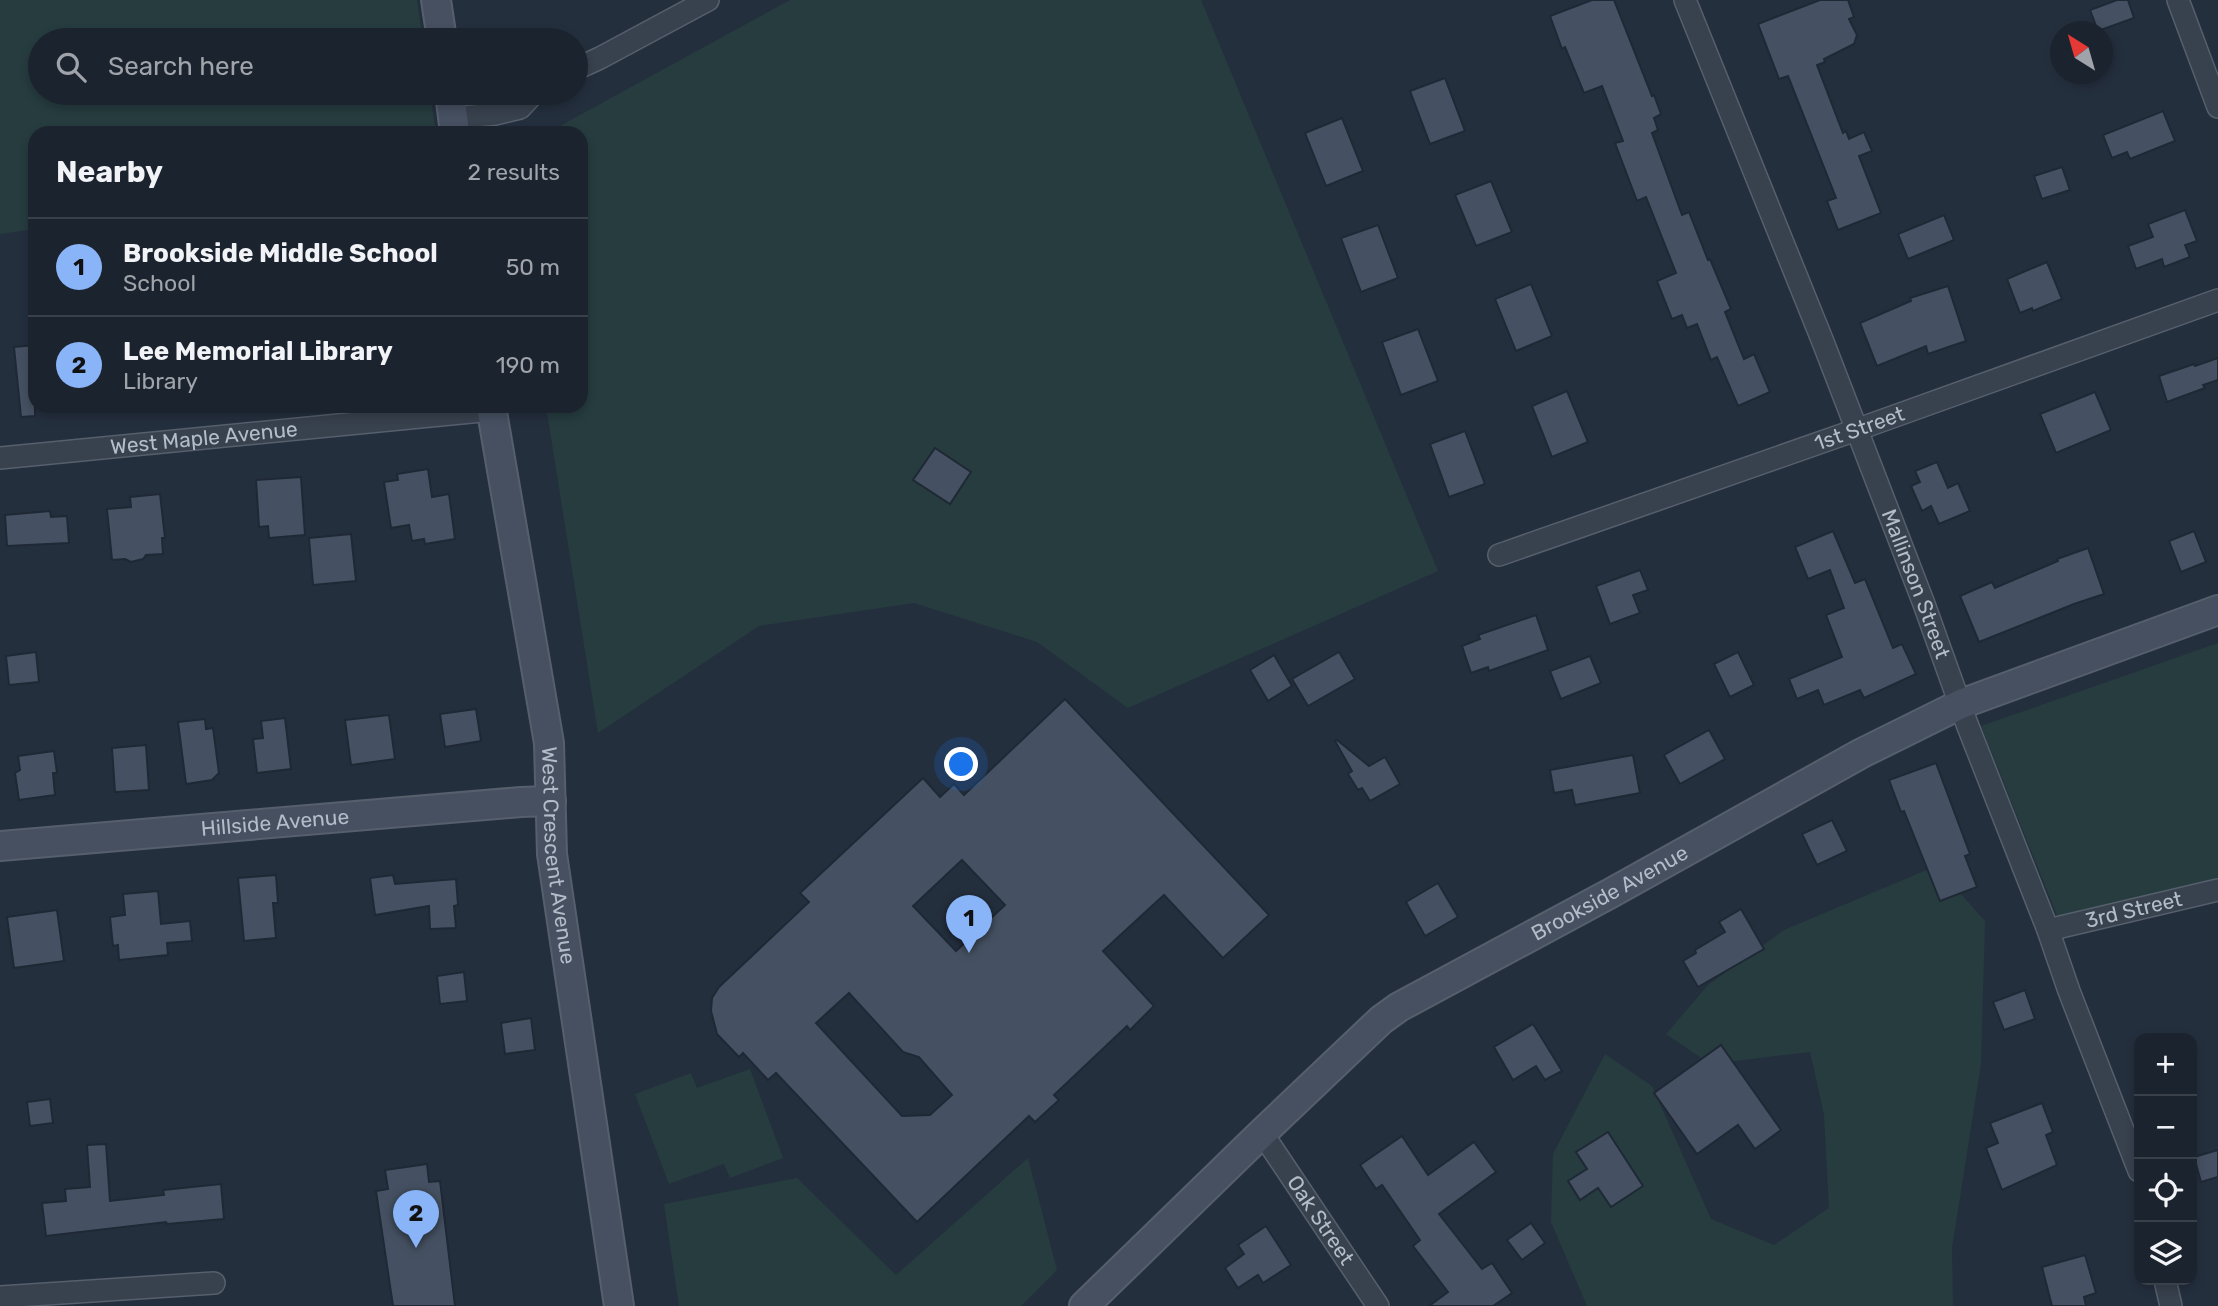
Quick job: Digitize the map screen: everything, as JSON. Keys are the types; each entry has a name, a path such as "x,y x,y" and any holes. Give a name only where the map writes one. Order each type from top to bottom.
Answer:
{"main road":[{"path":"436,0 440,28"},
{"name":"West Crescent Avenue","path":"493,413 550,743 552,854 619,1306"},
{"name":"Brookside Avenue","path":"1084,1306 1381,1020 1399,1007 1863,753 1961,704 2218,610"},
{"name":"Hillside Avenue","path":"0,846 551,801"}],"street":[{"path":"588,64 708,0"},
{"name":"Mallinson Street","path":"1685,0 1818,329 2134,1159"},
{"path":"2178,0 2218,107"},
{"path":"453,115 495,114 523,105"},
{"name":"1st Street","path":"1499,555 2218,300"},
{"name":"West Maple Avenue","path":"0,458 443,413"},
{"name":"3rd Street","path":"2048,930 2218,890"},
{"name":"Oak Street","path":"1262,1133 1378,1306"},
{"path":"0,1297 214,1283"},
{"path":"2166,1285 2171,1306"}],"green space":[{"path":"0,0 417,0 421,28 28,28 28,105 432,105 435,126 28,126 28,230 0,234"},
{"path":"790,0 1201,0 1438,571 1128,708 1037,642 914,603 759,626 598,733 547,413 588,413 588,126 560,126"},
{"path":"2218,643 2218,878 2058,918 1981,726"},
{"path":"1936,866 1985,921 1981,1064 1952,1248 1953,1306 1587,1306 1551,1222 1553,1154 1605,1054 1652,1086 1711,1219 1774,1245 1829,1208 1824,1115 1810,1052 1710,1064 1666,1034 1708,985 1784,930"},
{"path":"750,1069 783,1158 730,1178 724,1164 669,1184 635,1094 691,1073 697,1088"},
{"path":"1028,1158 1057,1270 1021,1306 679,1306 664,1204 797,1178 896,1275"}],"building":[{"path":"1592,0 1614,0 1661,114 1654,118 1658,130 1652,133 1682,215 1689,212 1708,260 1710,259 1731,309 1725,312 1744,359 1754,354 1770,392 1738,406 1717,357 1711,360 1697,324 1687,328 1682,315 1672,319 1657,281 1676,273 1646,197 1637,201 1615,143 1623,141 1602,86 1584,93 1565,47 1562,49 1550,16"},
{"path":"1820,0 1848,0 1854,17 1849,19 1857,35 1854,44 1817,65 1843,133 1846,131 1849,139 1864,132 1872,151 1859,156 1881,213 1838,230 1827,201 1836,198 1788,76 1779,79 1758,24"},
{"path":"2117,0 2128,0 2134,18 2113,26 2113,21 2094,21 2090,10"},
{"path":"1445,78 1465,131 1430,144 1410,91"},
{"path":"2163,111 2175,141 2130,159 2127,152 2112,158 2103,135"},
{"path":"1342,118 1363,171 1326,186 1305,133"},
{"path":"2062,167 2070,190 2042,199 2034,176"},
{"path":"1491,181 1512,232 1476,246 1455,195"},
{"path":"2185,210 2197,241 2185,245 2190,257 2164,267 2162,259 2136,269 2128,246 2153,237 2148,224"},
{"path":"1944,215 1954,240 1908,259 1898,234"},
{"path":"1378,225 1398,278 1361,292 1341,238"},
{"path":"2047,262 2062,299 2033,311 2032,308 2020,313 2007,279"},
{"path":"1531,284 1552,336 1516,351 1495,299"},
{"path":"1948,286 1966,341 1928,354 1926,346 1877,366 1860,323 1911,301 1910,298"},
{"path":"1418,329 1438,381 1401,395 1382,342"},
{"path":"28,346 28,413 35,413 35,416 21,417 14,347"},
{"path":"2218,358 2218,380 2203,385 2205,388 2167,402 2159,376"},
{"path":"1567,391 1588,442 1552,457 1532,406"},
{"path":"2095,392 2111,430 2056,453 2040,414"},
{"path":"1465,431 1485,484 1449,497 1430,444"},
{"path":"935,448 971,472 950,504 913,480"},
{"path":"1937,462 1948,488 1958,483 1970,511 1939,524 1931,506 1922,511 1911,486 1920,482 1915,471"},
{"path":"428,469 432,497 449,494 455,539 425,544 424,539 412,541 409,525 391,528 384,482 398,480 397,474"},
{"path":"301,477 305,535 269,538 268,526 259,527 256,480"},
{"path":"160,494 165,538 162,538 163,554 146,555 143,559 131,562 125,559 112,560 107,509 131,507 130,497"},
{"path":"50,511 51,517 67,516 69,543 7,546 5,515"},
{"path":"1833,531 1855,583 1865,579 1893,648 1902,644 1916,674 1864,698 1860,690 1824,705 1818,690 1797,699 1789,679 1842,657 1826,615 1844,608 1830,570 1808,579 1795,547"},
{"path":"2194,531 2206,562 2181,572 2169,541"},
{"path":"351,534 356,581 313,585 309,538"},
{"path":"2088,548 2104,594 1979,642 1960,596 1992,582 1995,588 2058,561 2057,559"},
{"path":"1640,570 1648,590 1633,595 1640,613 1610,624 1596,586"},
{"path":"1536,615 1548,650 1489,671 1488,667 1471,673 1462,646 1480,639 1478,635"},
{"path":"36,652 39,682 9,685 6,656"},
{"path":"1339,652 1355,679 1308,706 1292,679"},
{"path":"1738,652 1754,685 1730,697 1714,664"},
{"path":"1274,655 1292,686 1268,701 1250,670"},
{"path":"1590,656 1601,683 1561,699 1550,671"},
{"path":"1065,699 1269,915 1223,958 1164,895 1103,951 1154,1006 1130,1030 1127,1026 1054,1095 1059,1100 1035,1122 1029,1116 917,1222 776,1073 768,1080 743,1053 739,1057 717,1034 711,1011 712,998 719,987 809,902 800,893 923,778 940,797 954,784 964,795","holes":["962,860 1005,905 956,951 913,906","849,993 903,1052 919,1057 952,1095 930,1115 902,1116 816,1023"]},
{"path":"476,709 481,741 445,747 440,714"},
{"path":"389,715 395,759 351,765 345,720"},
{"path":"285,718 291,769 257,773 253,739 263,738 261,721"},
{"path":"205,719 206,729 213,728 219,773 212,780 186,784 178,722"},
{"path":"1709,730 1725,759 1680,784 1664,755"},
{"path":"1335,741 1369,766 1385,757 1400,784 1370,801 1362,788 1358,790 1348,774 1352,771"},
{"path":"146,745 149,790 115,792 112,748"},
{"path":"54,751 57,773 53,773 55,795 19,800 15,773 20,770 18,756"},
{"path":"1633,755 1640,793 1575,805 1572,790 1554,793 1550,770"},
{"path":"1936,763 1970,854 1965,856 1977,887 1940,901 1889,780"},
{"path":"1832,820 1847,851 1817,865 1802,834"},
{"path":"276,875 278,903 273,903 276,938 244,941 238,878"},
{"path":"393,875 395,884 456,879 456,928 430,929 429,906 375,915 370,878"},
{"path":"1438,883 1458,917 1425,936 1406,902"},
{"path":"158,891 161,924 190,921 192,941 167,943 168,955 119,960 118,945 113,946 110,917 125,915 123,894"},
{"path":"1741,909 1764,949 1698,987 1683,961 1696,953 1695,950 1725,932 1719,922"},
{"path":"57,910 64,961 14,968 7,917"},
{"path":"464,972 467,1001 440,1004 437,976"},
{"path":"2025,990 2035,1019 2004,1030 1993,1002"},
{"path":"531,1018 535,1050 505,1054 501,1023"},
{"path":"1533,1024 1562,1071 1545,1080 1536,1066 1513,1080 1494,1047"},
{"path":"1721,1045 1781,1130 1755,1149 1738,1125 1697,1154 1654,1093"},
{"path":"50,1099 53,1123 30,1126 27,1102"},
{"path":"2042,1103 2053,1132 2046,1135 2057,1165 2002,1190 1986,1148 1998,1143 1990,1123"},
{"path":"1608,1132 1643,1186 1611,1207 1598,1188 1580,1200 1568,1181 1587,1169 1576,1152"},
{"path":"1402,1136 1428,1175 1474,1142 1496,1172 1439,1214 1482,1269 1492,1263 1512,1293 1493,1306 1429,1306 1448,1292 1413,1246 1420,1240 1382,1185 1376,1189 1360,1165"},
{"path":"106,1144 110,1201 164,1195 163,1190 221,1184 224,1219 166,1222 46,1236 42,1203 66,1201 65,1189 90,1187 87,1145"},
{"path":"2218,1150 2218,1177 2201,1182 2197,1156"},
{"path":"427,1164 429,1182 440,1181 455,1306 393,1306 376,1191 388,1189 385,1170"},
{"path":"1531,1223 1545,1243 1522,1260 1507,1240"},
{"path":"1266,1226 1291,1265 1263,1283 1258,1275 1238,1288 1225,1268 1244,1254 1238,1245"},
{"path":"2085,1255 2096,1293 2084,1297 2086,1306 2052,1306 2042,1267"}],"place":[{"name":"Brookside Middle School","path":"969,953"},
{"name":"Lee Memorial Library","path":"416,1248"}]}
